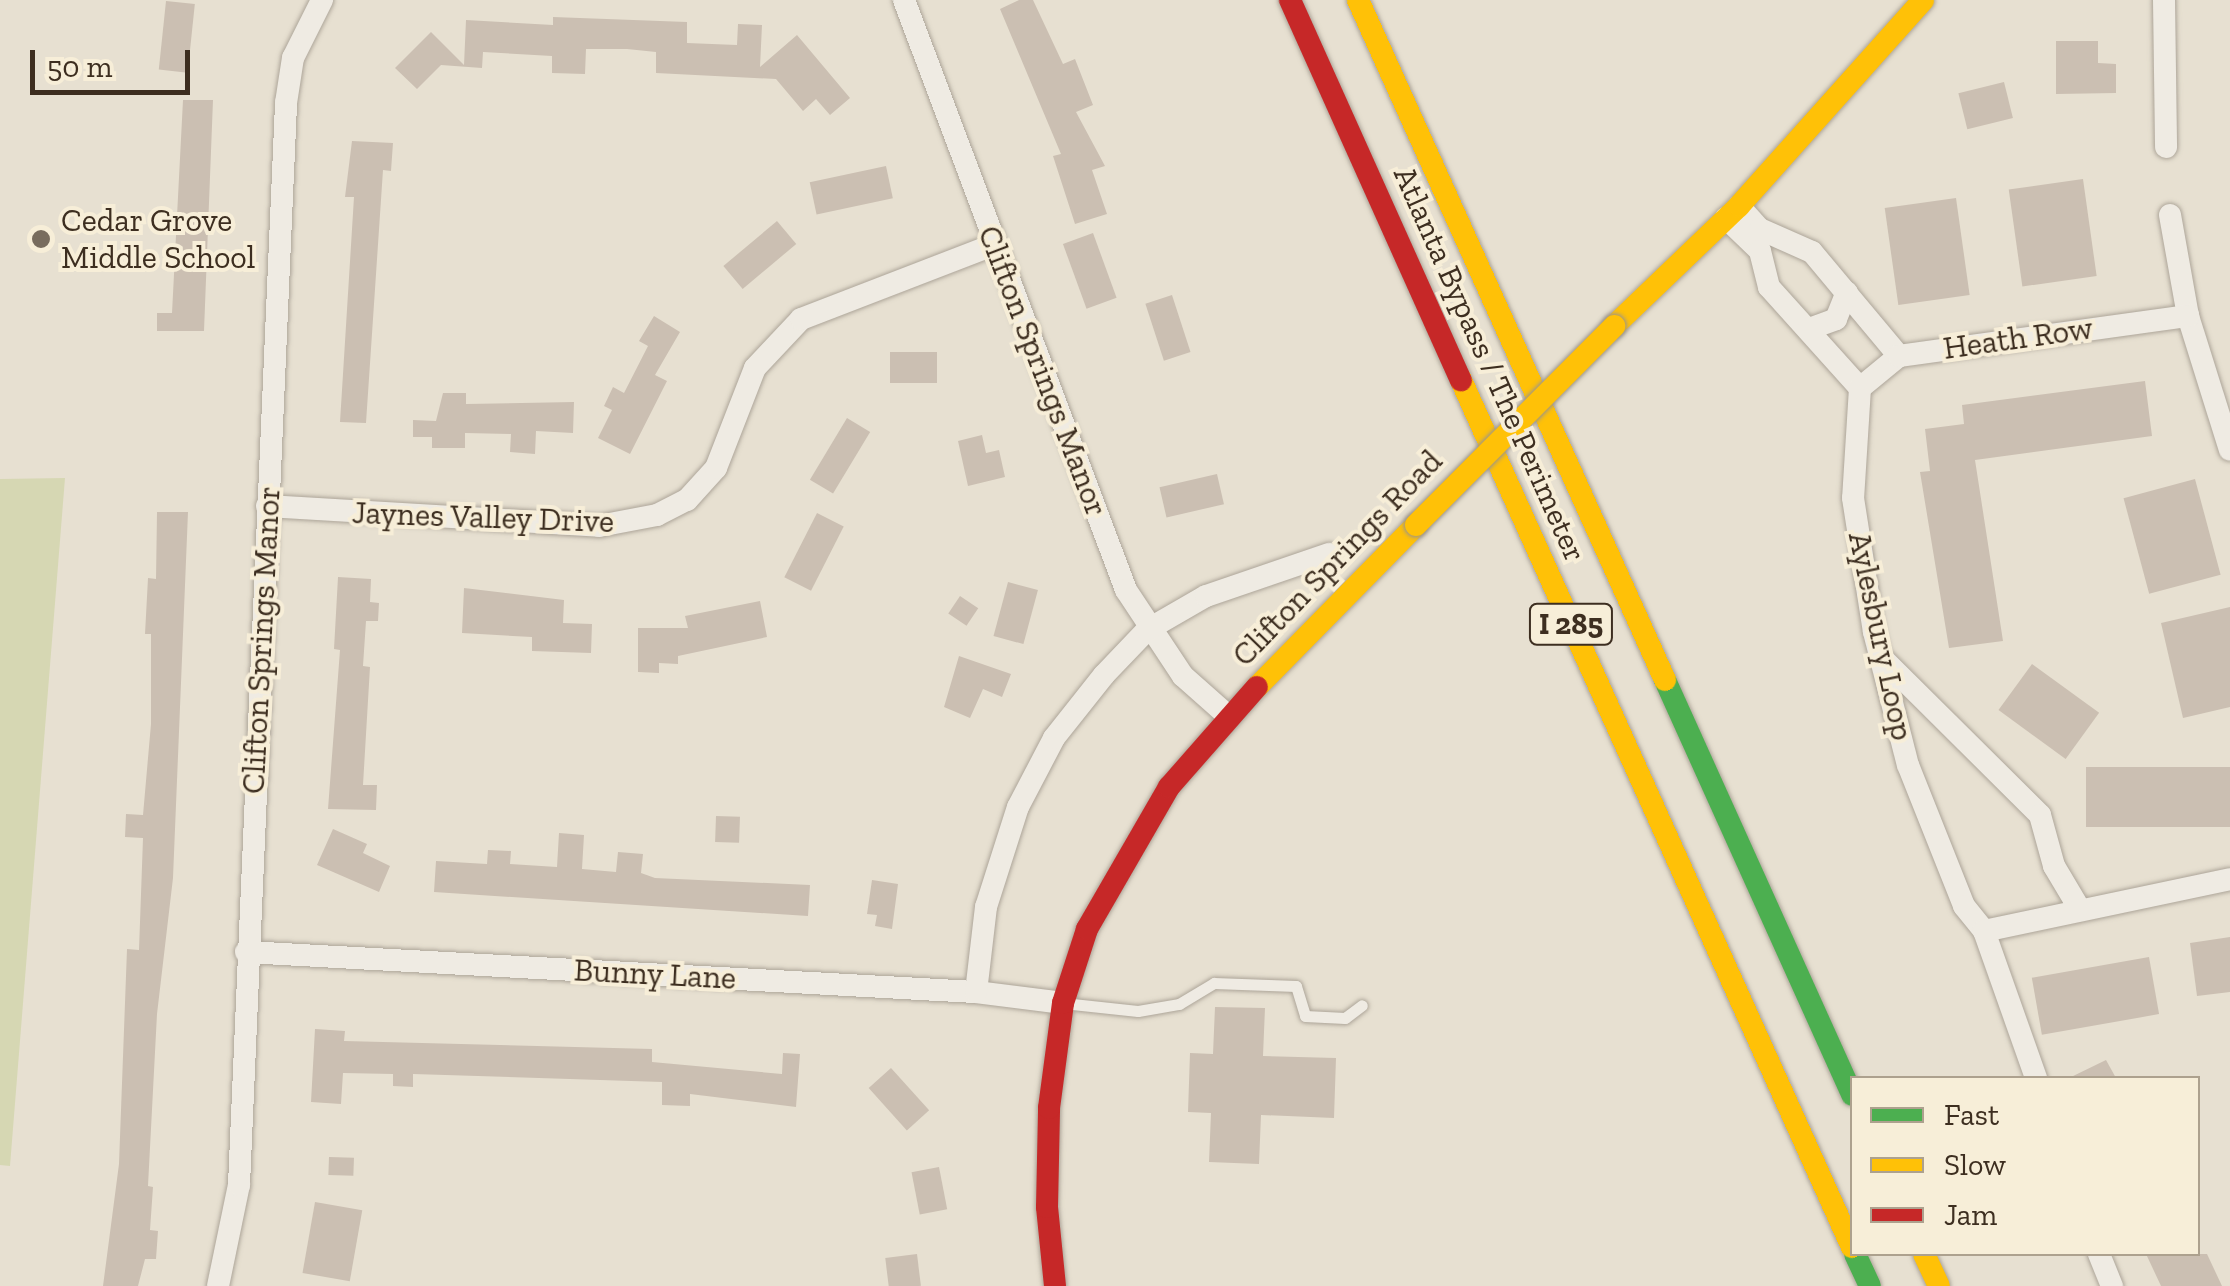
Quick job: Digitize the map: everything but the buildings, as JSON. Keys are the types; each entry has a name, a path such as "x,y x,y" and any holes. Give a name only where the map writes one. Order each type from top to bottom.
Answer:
{"main road":[{"name":"Atlanta Bypass / The Perimeter","path":"1290,0 1850,1241"},
{"name":"Atlanta Bypass / The Perimeter","path":"1358,0 1850,1091"},
{"name":"Clifton Springs Road","path":"1055,1286 1047,1208 1049,1108 1064,1002 1087,929 1169,788 1228,716 1732,212 1922,0"},
{"name":"Atlanta Bypass / The Perimeter","path":"1857,1256 1870,1286"},
{"path":"1925,1256 1939,1286"}],"street":[{"name":"Clifton Springs Manor","path":"218,1286 238,1186 286,102 294,58 322,0"},
{"name":"Clifton Springs Manor","path":"904,0 1126,590 1147,630 1184,676 1228,716"},
{"path":"2164,0 2166,147"},
{"path":"1732,212 1760,230 1812,252 1899,356"},
{"path":"1732,212 1760,251 1770,287 1860,388"},
{"path":"2170,215 2188,316 2230,450"},
{"name":"Jaynes Valley Drive","path":"267,506 600,526 658,515 687,500 716,468 755,368 801,319 996,244"},
{"path":"1809,329 1836,319 1847,292"},
{"name":"Heath Row","path":"1860,388 1899,356 2188,316"},
{"name":"Aylesbury Loop","path":"1860,388 1853,498 1881,657 1908,765 1964,906 1984,931 2035,1076"},
{"path":"976,992 986,907 1018,807 1054,738 1147,630 1206,596 1329,554"},
{"path":"1881,657 2040,816 2054,866 2079,908"},
{"path":"1984,931 2230,879"},
{"name":"Bunny Lane","path":"246,952 976,992 1064,1002"},
{"path":"2100,1256 2112,1286"}],"lane":[{"path":"1064,1002 1138,1011 1179,1004 1214,983 1296,986 1305,1016 1345,1018 1362,1005"}],"green space":[{"path":"65,478 10,1166 0,1165 0,479"}],"traffic: fast":[{"path":"1665,680 1850,1091"},
{"path":"1856,1256 1870,1286"}],"traffic: slow":[{"path":"1358,0 1665,680"},
{"path":"1614,326 1739,206 1923,0"},
{"path":"1416,525 1614,326"},
{"path":"1461,380 1850,1243"},
{"path":"1257,687 1416,525"},
{"path":"1925,1256 1939,1286"}],"traffic: jam":[{"path":"1290,0 1461,380"},
{"path":"1055,1286 1047,1207 1049,1108 1063,1003 1087,929 1169,787 1257,687"}],"place":[{"name":"Cedar Grove Middle School","path":"41,239"}]}
